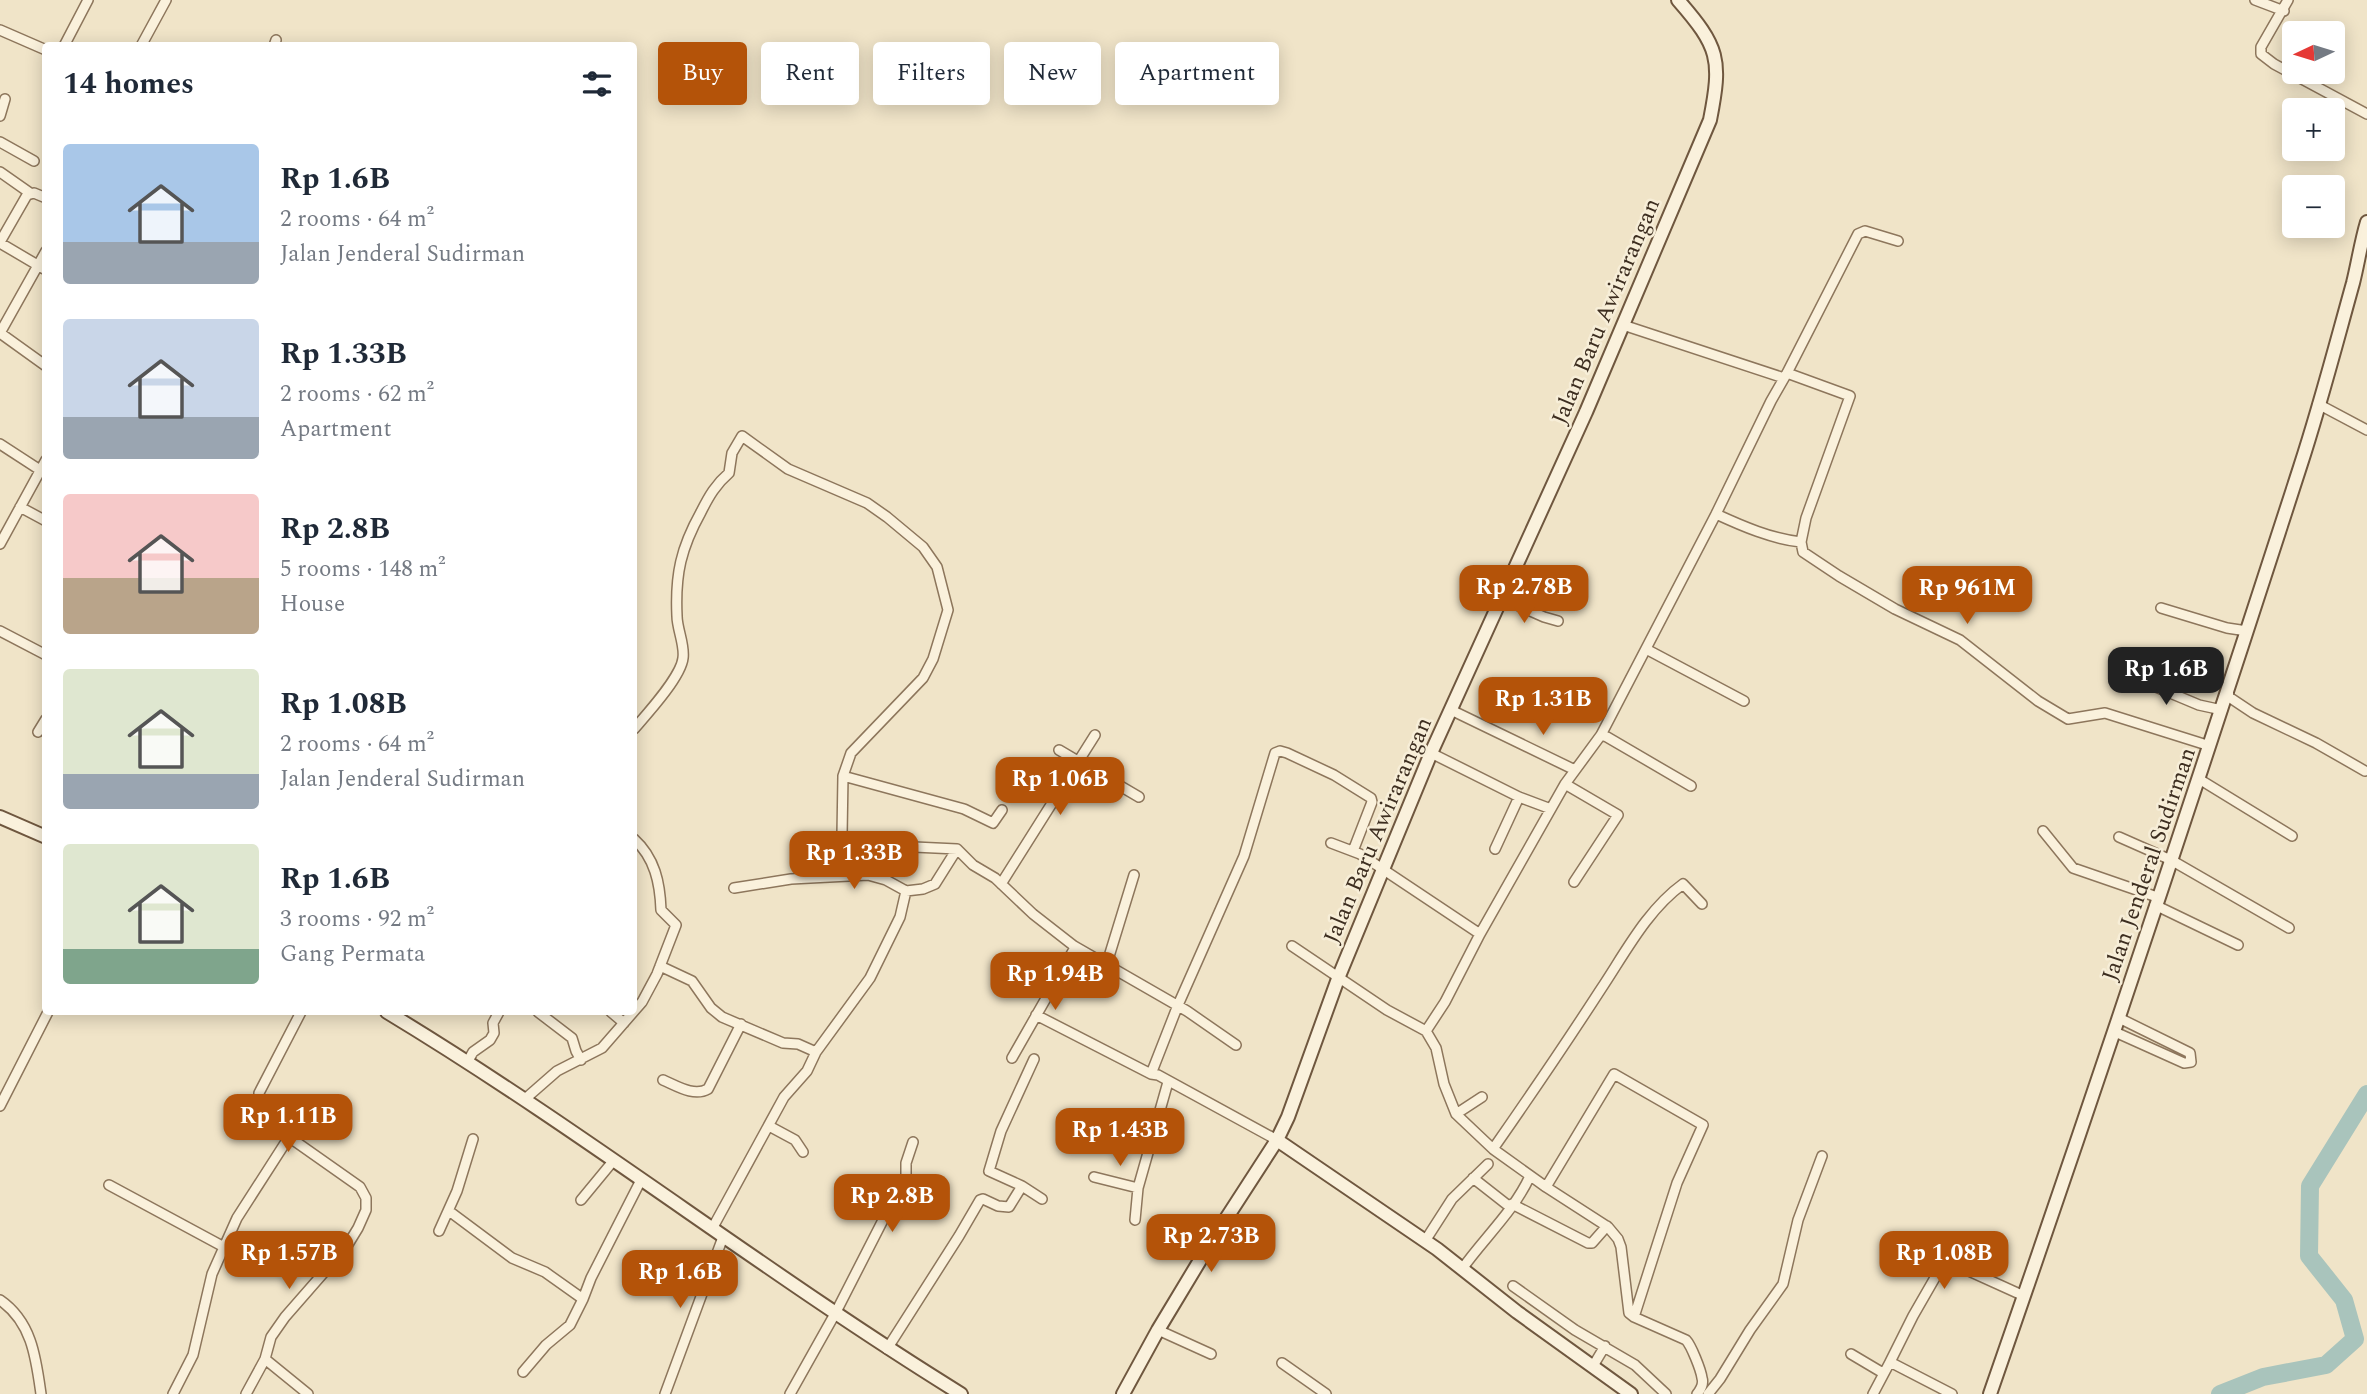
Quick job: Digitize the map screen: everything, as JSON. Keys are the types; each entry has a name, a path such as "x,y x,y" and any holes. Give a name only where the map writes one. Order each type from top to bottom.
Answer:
{"street":[{"path":"66,42 88,0"},
{"path":"143,42 166,0"},
{"name":"Jalan Baru Awirarangan","path":"1123,1394 1158,1330 1277,1140 1288,1117 1339,976 1431,753 1586,412 1710,120 1717,86 1716,60 1704,31 1678,0"},
{"path":"2255,0 2284,11"},
{"path":"2288,0 2262,47 2261,54 2274,64 2367,114"},
{"path":"0,30 42,48"},
{"path":"0,116 5,99"},
{"path":"0,142 34,161"},
{"path":"0,172 30,193 42,197"},
{"path":"30,193 4,224 0,243 41,267 0,333 42,363"},
{"name":"Jalan Jenderal Sudirman","path":"1990,1394 2222,710 2341,327 2367,222"},
{"path":"1426,1031 1445,1002 1480,934 1565,784 1601,736 1858,234 1865,230 1898,241"},
{"path":"1623,325 1848,395 1851,399 1806,517 1801,542 1803,552 1895,609 1961,639 2038,701 2068,719 2105,713 2210,746"},
{"path":"2318,404 2367,430"},
{"path":"637,726 680,668 683,651 677,620 677,569 688,535 717,483 729,473 732,453 742,436 788,469 867,503 923,547 937,567 948,610 933,659 923,678 851,753 843,776 842,835 845,841 850,844 954,853 1001,884 1033,914 1074,946 1178,1006 1236,1045"},
{"path":"0,444 40,470"},
{"path":"0,544 42,467"},
{"path":"20,507 42,519"},
{"path":"1716,514 1740,525 1801,542"},
{"path":"1501,598 1558,621"},
{"path":"2161,608 2227,628 2247,631"},
{"path":"0,631 42,653"},
{"path":"1646,649 1744,701"},
{"path":"2144,682 2199,705 2222,710"},
{"path":"2228,688 2230,697 2253,713 2316,743 2365,771"},
{"path":"1451,710 1575,770"},
{"path":"38,732 42,726"},
{"path":"1001,884 1095,734"},
{"path":"1601,736 1691,786"},
{"path":"1059,750 1139,797"},
{"path":"1151,1074 1244,856 1277,751 1334,775 1371,798 1372,802 1353,851"},
{"path":"1431,753 1519,797 1551,809"},
{"path":"843,776 964,810 989,822 996,821 1002,810"},
{"path":"2199,779 2292,836"},
{"path":"1565,784 1618,815 1574,882"},
{"path":"1495,849 1519,797"},
{"path":"0,817 42,835"},
{"path":"2043,831 2073,867 2156,901 2238,946"},
{"path":"2119,837 2171,860 2289,928"},
{"path":"637,842 655,871 662,895 661,910 676,925 660,966 637,1008"},
{"path":"1331,843 1353,851 1480,934"},
{"path":"734,888 791,879 868,875 886,880 906,891 923,889 935,884 954,853"},
{"path":"1107,963 1134,875"},
{"path":"1493,1149 1654,912 1683,884 1702,904"},
{"path":"665,1394 717,1233 768,1126 784,1097 807,1071 816,1052 870,978 900,917 906,891"},
{"path":"1292,946 1387,1010 1426,1031 1436,1048 1444,1084 1456,1114 1493,1149 1607,1226 1618,1239 1629,1313 1677,1335 1692,1346 1703,1378 1702,1394"},
{"path":"1012,1058 1073,951"},
{"path":"660,966 692,981 711,1008 722,1017 783,1043 798,1044 816,1052"},
{"path":"0,1106 46,1015"},
{"path":"246,1394 265,1359 271,1337 347,1246 366,1210 366,1198 360,1186 289,1137 260,1113 258,1093 299,1015"},
{"path":"392,1015 468,1061 887,1349 961,1394"},
{"path":"468,1061 474,1052 490,1040 497,1015"},
{"path":"542,1015 572,1038 581,1060"},
{"path":"615,1015 624,1023"},
{"path":"525,1099 557,1071 602,1048 631,1015"},
{"path":"1036,1016 1151,1074 1158,1075 1277,1140 1428,1238 1462,1268 1543,1318 1629,1393"},
{"path":"2115,1032 2184,1063 2191,1062 2190,1053 2119,1018"},
{"path":"663,1080 694,1092 701,1093 708,1089 741,1024"},
{"path":"1034,1059 1002,1131 989,1171 1022,1186 1042,1199"},
{"path":"1546,1187 1614,1074 1703,1125 1677,1183 1634,1317"},
{"path":"1135,1220 1149,1144 1168,1082"},
{"path":"1456,1114 1482,1097"},
{"path":"768,1126 795,1140 803,1152"},
{"path":"1106,1130 1149,1144"},
{"path":"173,1394 193,1355 212,1274 237,1218 289,1137"},
{"path":"439,1231 449,1211 473,1139"},
{"path":"790,1394 836,1312 906,1175 906,1163 913,1142"},
{"path":"1702,1394 1783,1283 1798,1220 1822,1156"},
{"path":"581,1200 614,1160"},
{"path":"1428,1238 1451,1199 1488,1164"},
{"path":"1462,1268 1490,1235 1530,1175"},
{"path":"1094,1177 1139,1188"},
{"path":"1473,1178 1511,1206 1588,1243 1592,1243 1607,1226"},
{"path":"523,1372 546,1345 570,1325 590,1279 641,1180"},
{"path":"108,1185 224,1247"},
{"path":"887,1349 980,1200 1009,1208 1022,1186"},
{"path":"449,1211 512,1258 545,1272 583,1299"},
{"path":"1873,1394 1944,1262 2024,1296"},
{"path":"1513,1286 1525,1307 1543,1318 1575,1330 1603,1349 1635,1365 1666,1394"},
{"path":"0,1300 9,1306 29,1331 41,1394"},
{"path":"1158,1330 1211,1353"},
{"path":"1594,1364 1603,1349"},
{"path":"1851,1354 1883,1373"},
{"path":"265,1359 308,1394"},
{"path":"1890,1362 1952,1394"},
{"path":"1282,1363 1326,1394"}],"waterway":[{"path":"2220,1394 2263,1377 2326,1365 2355,1339 2344,1300 2309,1256 2310,1186 2367,1094"}]}
